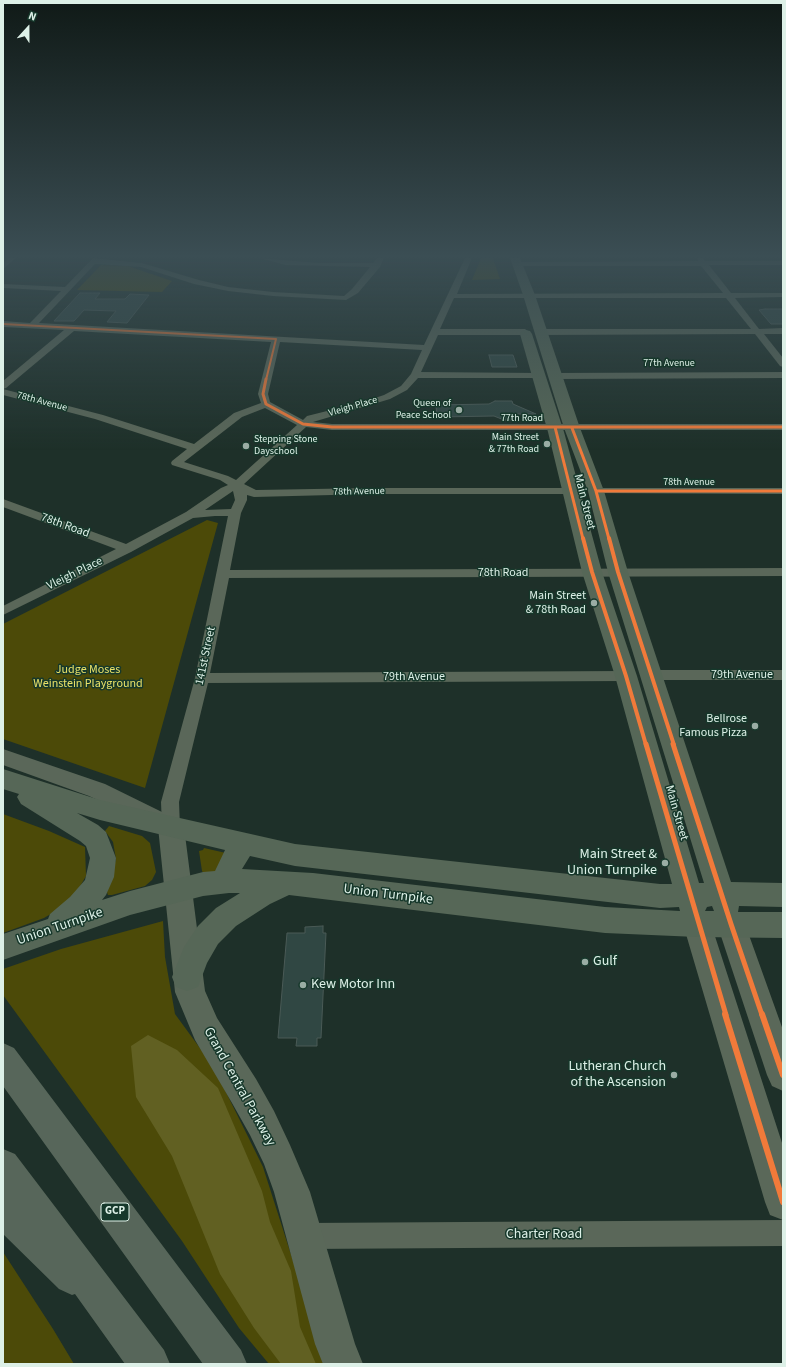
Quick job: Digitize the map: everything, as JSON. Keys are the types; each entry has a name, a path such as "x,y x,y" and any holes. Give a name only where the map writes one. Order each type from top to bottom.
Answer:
{"highway":[{"name":"GCP","path":"3,1059 227,1364"},
{"path":"3,1166 150,1364"},
{"path":"3,1208 122,1327"}],"main road":[{"name":"Main Street","path":"522,322 555,427 592,572 626,676 690,895 697,924 783,1202"},
{"name":"Main Street","path":"537,322 572,428 596,491 618,572 731,924 783,1075"},
{"path":"3,780 100,810 295,855 660,896 722,894 783,895"},
{"path":"3,780 89,833 97,840 101,848 103,858 102,867 96,887 80,906 50,931"},
{"name":"Grand Central Parkway","path":"171,827 187,977 190,992 206,1029 244,1091 262,1123 278,1157 292,1192 335,1344 343,1364"},
{"path":"229,881 229,869 233,859 244,844"},
{"name":"Union Turnpike","path":"3,947 130,904 203,884 229,881 255,881 313,885 605,920 697,924 783,925"},
{"path":"187,977 194,957 208,935 226,917 260,895 288,884"}],"street":[{"path":"32,326 36,322"},
{"name":"Vleigh Place","path":"3,611 127,549 190,515 225,490 238,485 243,478 311,418 367,404 387,397 404,388 415,375 440,322"},
{"path":"435,332 516,322"},
{"path":"749,322 783,364"},
{"path":"3,324 428,348"},
{"path":"3,386 72,328"},
{"path":"540,332 783,332"},
{"path":"194,448 238,415 266,404 263,394 276,339"},
{"path":"415,375 538,376"},
{"name":"77th Avenue","path":"555,376 783,375"},
{"name":"78th Avenue","path":"3,392 99,417 194,448"},
{"name":"77th Road","path":"266,404 303,424 332,427 783,427"},
{"name":"78th Avenue","path":"194,448 176,464 224,478 254,494 371,491 571,491"},
{"name":"141st Street","path":"171,827 170,802 202,678 235,513 241,500 238,485"},
{"name":"78th Avenue","path":"596,491 783,491"},
{"name":"78th Road","path":"3,503 127,549"},
{"name":"Vleigh Place","path":"190,515 215,512 235,513"},
{"name":"78th Road","path":"223,574 783,572"},
{"name":"79th Avenue","path":"652,675 783,675"},
{"name":"79th Avenue","path":"202,678 626,676"},
{"path":"3,757 97,790 171,827"},
{"name":"Charter Road","path":"305,1236 783,1233"}],"green space":[{"name":"Judge Moses Weinstein Playground","path":"207,520 218,523 145,788 3,739 3,624"},
{"path":"3,814 49,831 85,847 86,876 71,902 44,918 3,933"},
{"path":"109,826 142,836 150,843 156,872 152,880 145,886 108,895 107,892 116,859 113,842 105,831"},
{"path":"204,848 226,853 221,872 204,874 202,871 199,851 203,850"},
{"path":"163,921 165,957 175,1014 213,1066 263,1167 326,1364 269,1364 239,1328 182,1241 3,995 3,969 61,949"},
{"path":"3,1252 53,1329 74,1364 3,1364"}],"shaded area":[{"path":"148,1035 177,1050 218,1088 262,1191 270,1222 291,1271 300,1327 316,1364 281,1364 254,1328 220,1274 172,1156 136,1097 131,1046"}],"building":[{"path":"107,322 128,322 127,323"},
{"path":"769,322 783,322 783,324 771,324"},
{"path":"489,355 513,355 517,367 492,367"},
{"path":"495,401 512,401 513,404 536,414 515,414 516,420 504,420 494,416 437,417 436,405 489,404"},
{"name":"Kew Motor Inn","path":"323,926 323,933 326,933 321,1038 317,1038 317,1046 296,1046 297,1038 278,1038 287,933 305,933 305,927"}],"cycle path":[{"path":"3,324 276,339 263,394 266,404 303,424 332,427 373,428 783,427"},
{"path":"555,427 592,572 626,676 703,942 783,1202"},
{"path":"572,428 596,491 618,572 731,924 783,1075"},
{"path":"596,491 783,491"}],"place":[{"name":"Queen of Peace School","path":"459,410"},
{"name":"Main Street & 77th Road","path":"547,444"},
{"name":"Stepping Stone Dayschool","path":"246,446"},
{"name":"Main Street & 78th Road","path":"594,603"},
{"name":"Bellrose Famous Pizza","path":"755,726"},
{"name":"Main Street & Union Turnpike","path":"665,863"},
{"name":"Gulf","path":"585,962"},
{"name":"Kew Motor Inn","path":"303,985"},
{"name":"Lutheran Church of the Ascension","path":"674,1075"}]}
